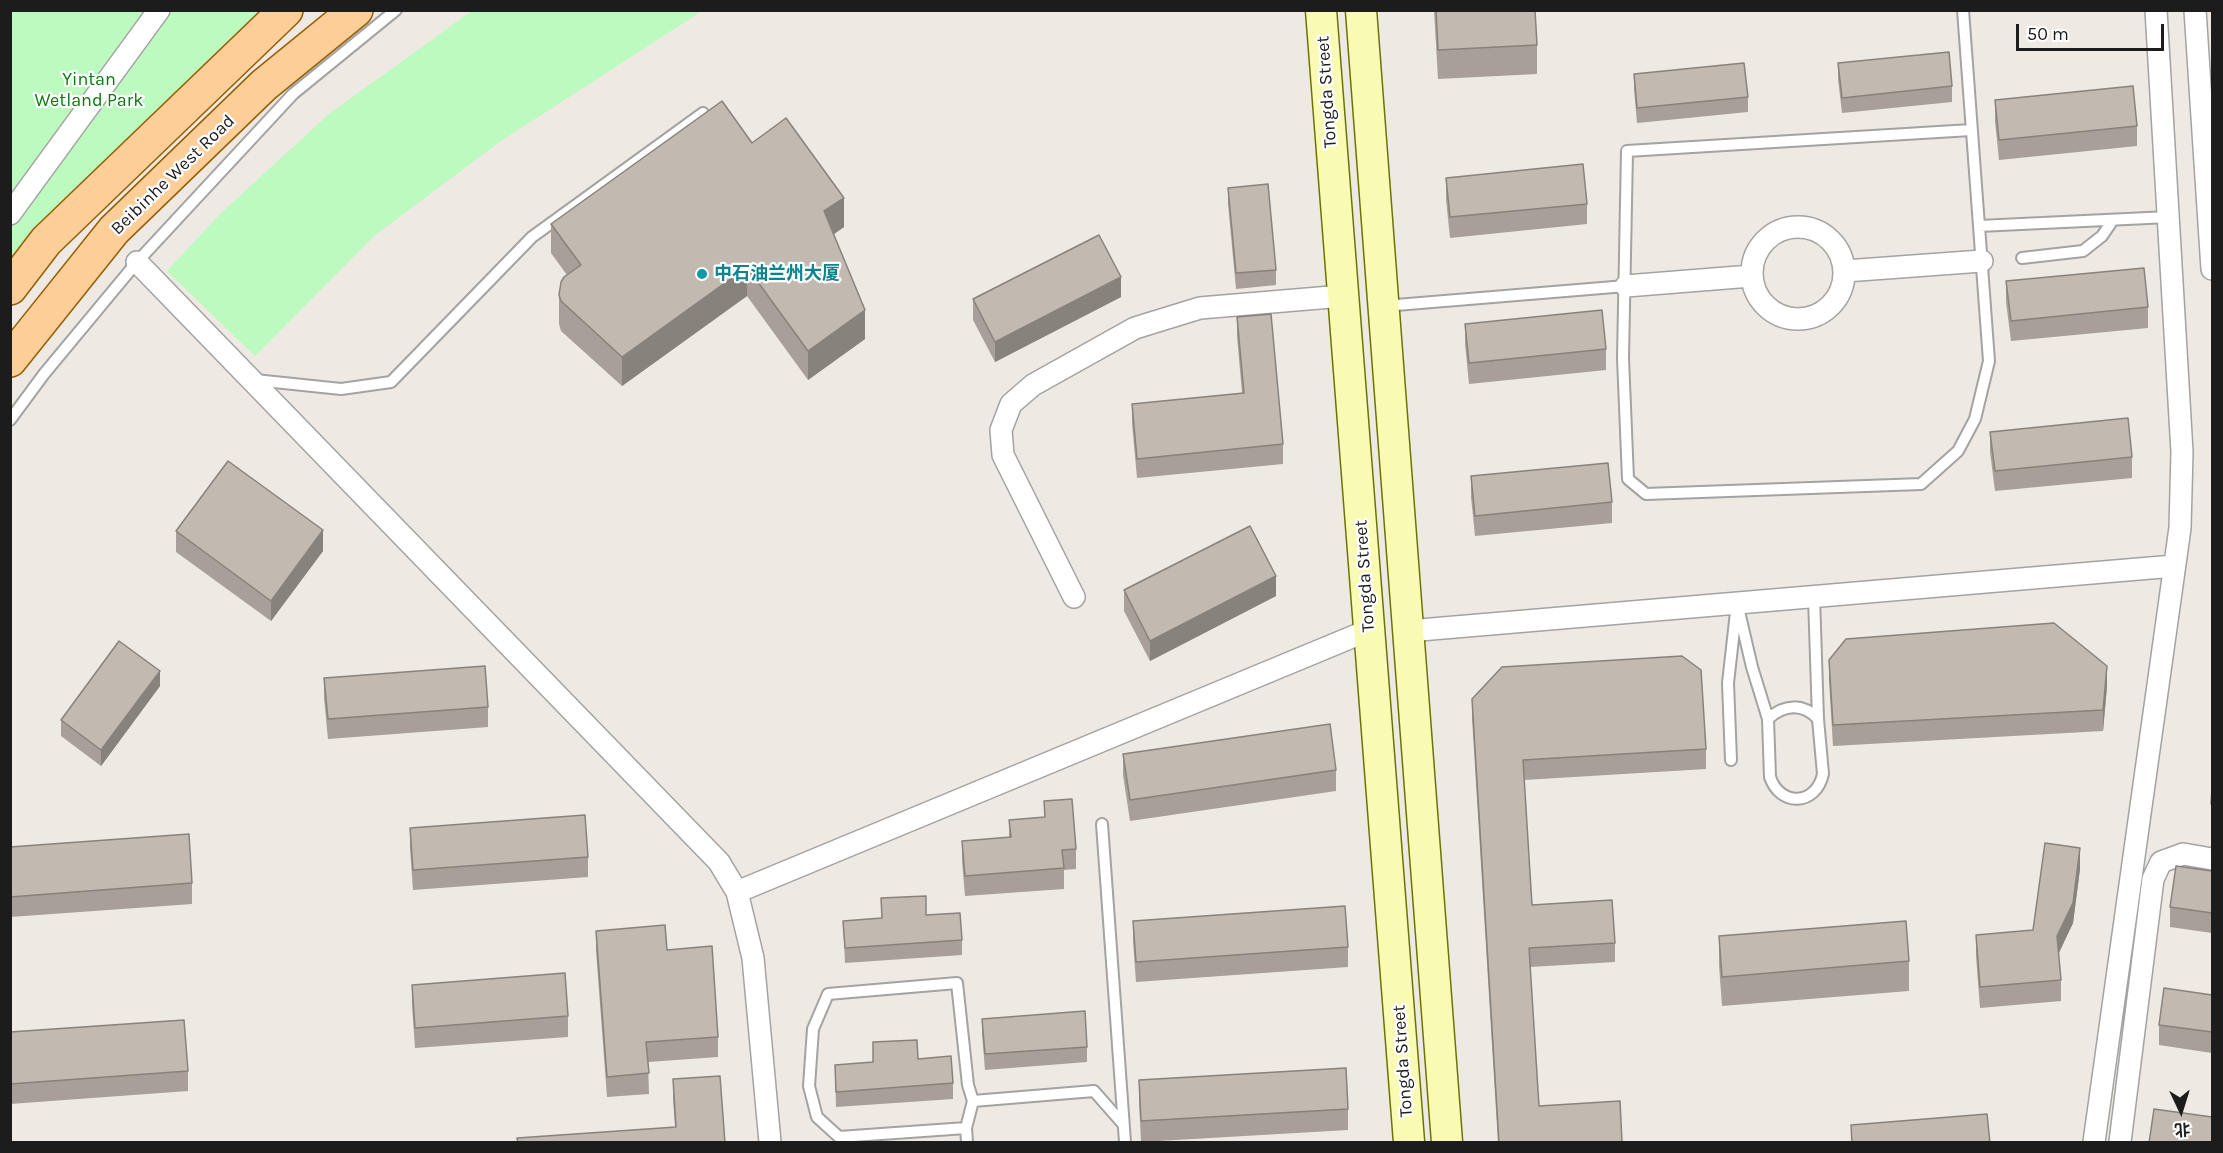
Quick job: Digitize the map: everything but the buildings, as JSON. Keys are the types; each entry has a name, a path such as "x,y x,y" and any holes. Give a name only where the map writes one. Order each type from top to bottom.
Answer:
{"main road":[{"path":"10,288 46,241 286,10"},
{"name":"Beibinhe West Road","path":"10,360 114,230 264,85 356,10"},
{"name":"Tongda Street","path":"1321,10 1409,1143"},
{"name":"Tongda Street","path":"1361,10 1447,1143"}],"street":[{"path":"10,214 159,10"},
{"path":"2094,1143 2180,528 2182,452 2157,10"},
{"path":"2195,10 2212,269"},
{"path":"1796,226 1814,229 1830,238 1841,253 1845,271 1843,289 1833,304 1819,315 1801,320 1783,318 1767,308 1756,293 1751,276 1754,258 1763,242 1778,231 1796,226"},
{"path":"1845,271 1982,261"},
{"path":"137,262 719,862 737,892 753,958 770,1143"},
{"path":"1626,286 1751,276"},
{"path":"1074,597 1003,455 1001,430 1011,404 1033,385 1135,328 1200,308 1343,296"},
{"path":"1408,631 2174,566"},
{"path":"737,892 1369,630"},
{"path":"2120,1143 2153,879 2161,862 2183,854 2212,859"}],"lane":[{"path":"10,420 44,374 137,262 293,94 396,10"},
{"path":"1963,10 1989,361 1975,419 1958,451 1921,484 1646,494 1628,479 1623,358 1627,151 1971,130"},
{"path":"251,380 341,389 391,382 532,237 703,113"},
{"path":"1979,226 2169,217"},
{"path":"2022,258 2083,251 2102,236 2113,220"},
{"path":"1383,306 1626,286"},
{"path":"1737,603 1752,667 1768,719 1770,777 1779,792 1795,799 1811,795 1821,783 1823,774 1818,719 1814,597"},
{"path":"1731,760 1728,683 1737,603"},
{"path":"1768,719 1783,708 1792,706 1807,710 1818,719"},
{"path":"1102,824 1125,1143"},
{"path":"966,1128 839,1137 817,1117 808,1086 813,1029 828,994 957,983 968,1085 973,1101 966,1128 967,1143"},
{"path":"973,1101 1094,1090 1123,1124"}],"green space":[{"path":"473,10 702,11 498,143 374,236 255,356 167,271 220,214 329,114"},
{"name":"Yintan Wetland Park","path":"11,11 286,11 11,288"}],"place":[{"name":"中石油兰州大厦","path":"702,274"}]}
